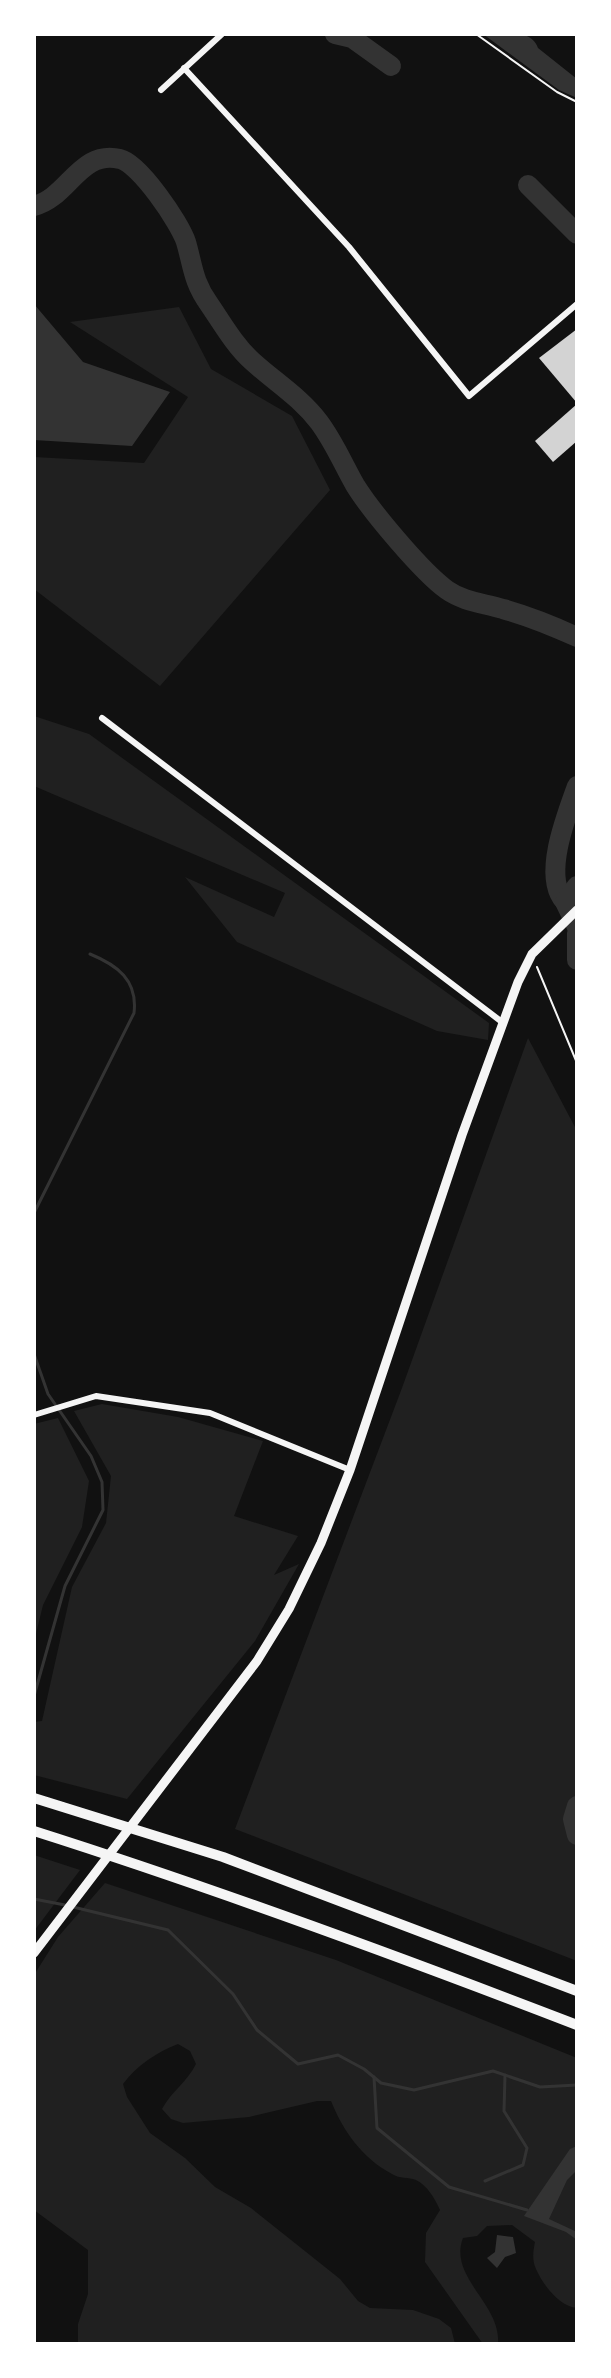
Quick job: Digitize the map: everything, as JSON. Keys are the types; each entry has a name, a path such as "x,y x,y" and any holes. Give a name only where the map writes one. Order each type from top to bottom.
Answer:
{"highway":[{"path":"34,1798 223,1857 577,1991"},
{"path":"34,1831 406,1960 577,2025"}],"main road":[{"path":"34,1953 257,1661 289,1609 321,1543 350,1470 502,1022 532,954 577,910"}],"street":[{"path":"161,90 222,34"},
{"path":"184,68 349,247 469,396 577,304"},
{"path":"102,718 502,1022"},
{"path":"34,1415 96,1396 210,1413 350,1470"}],"path":[{"path":"476,34 557,92 577,102"},
{"path":"532,954 577,1063"}],"shaded area":[{"path":"515,33 529,37 577,79 577,98 559,90 483,34"},
{"path":"34,304 83,362 170,392 132,446 34,440"},
{"path":"179,307 211,369 292,416 330,490 160,686 34,589 34,457 144,463 188,397 70,322"},
{"path":"34,716 89,734 489,1023 488,1040 437,1031 237,942 185,877 274,917 285,893 34,786"},
{"path":"528,1038 577,1131 577,1961 235,1829 402,1388"},
{"path":"102,1404 178,1417 263,1441 234,1516 298,1536 274,1575 299,1564 255,1641 127,1799 34,1775 34,1722 42,1721 72,1587 106,1523 111,1476 74,1411"},
{"path":"58,1418 89,1481 82,1527 43,1605 34,1642 34,1424"},
{"path":"34,1855 80,1870 34,1931"},
{"path":"105,1883 336,1960 577,2058 577,2308 564,2304 543,2282 534,2262 535,2242 512,2225 487,2226 477,2236 463,2238 460,2252 468,2278 497,2329 498,2343 483,2344 425,2262 426,2233 440,2210 424,2186 416,2180 395,2176 363,2152 341,2123 331,2101 317,2101 249,2117 183,2123 171,2119 162,2109 196,2064 190,2051 178,2044 148,2060 123,2084 127,2097 150,2133 185,2158 215,2187 251,2208 340,2279 358,2301 370,2308 413,2310 439,2319 451,2328 455,2344 78,2344 78,2324 88,2294 88,2250 34,2210 34,1975 58,1937"},
{"path":"577,2146 577,2170 567,2180 549,2219 577,2232 577,2240 566,2232 524,2216 570,2149"},
{"path":"497,2235 513,2237 516,2253 505,2257 497,2268 487,2258 495,2252"}],"building":[{"path":"577,329 577,403 539,358"},
{"path":"577,404 577,441 553,462 535,441"}],"waterway":[{"path":"335,34 352,38 391,66"},
{"path":"34,206 56,194 94,161 106,158 128,163 148,182 176,222 186,242 200,288 229,334 246,355 312,413 355,485 411,556 454,594 522,615 577,637"},
{"path":"528,185 577,234"},
{"path":"577,786 559,842 555,873 562,898 577,911"},
{"path":"577,886 565,902 577,927"},
{"path":"577,933 577,960"},
{"path":"34,1213 134,1013 133,991 124,975 90,954"},
{"path":"34,1354 48,1394 91,1456 102,1482 103,1510 65,1586 34,1696"},
{"path":"577,1806 573,1819 577,1835"},
{"path":"34,1899 65,1905"},
{"path":"73,1907 168,1930 233,1994 257,2030 298,2064 338,2055 364,2069 381,2083 414,2090 493,2071 540,2087 577,2085"},
{"path":"485,2181 523,2165 527,2148 504,2111 505,2075"},
{"path":"374,2077 377,2128 449,2187 527,2210"}]}
